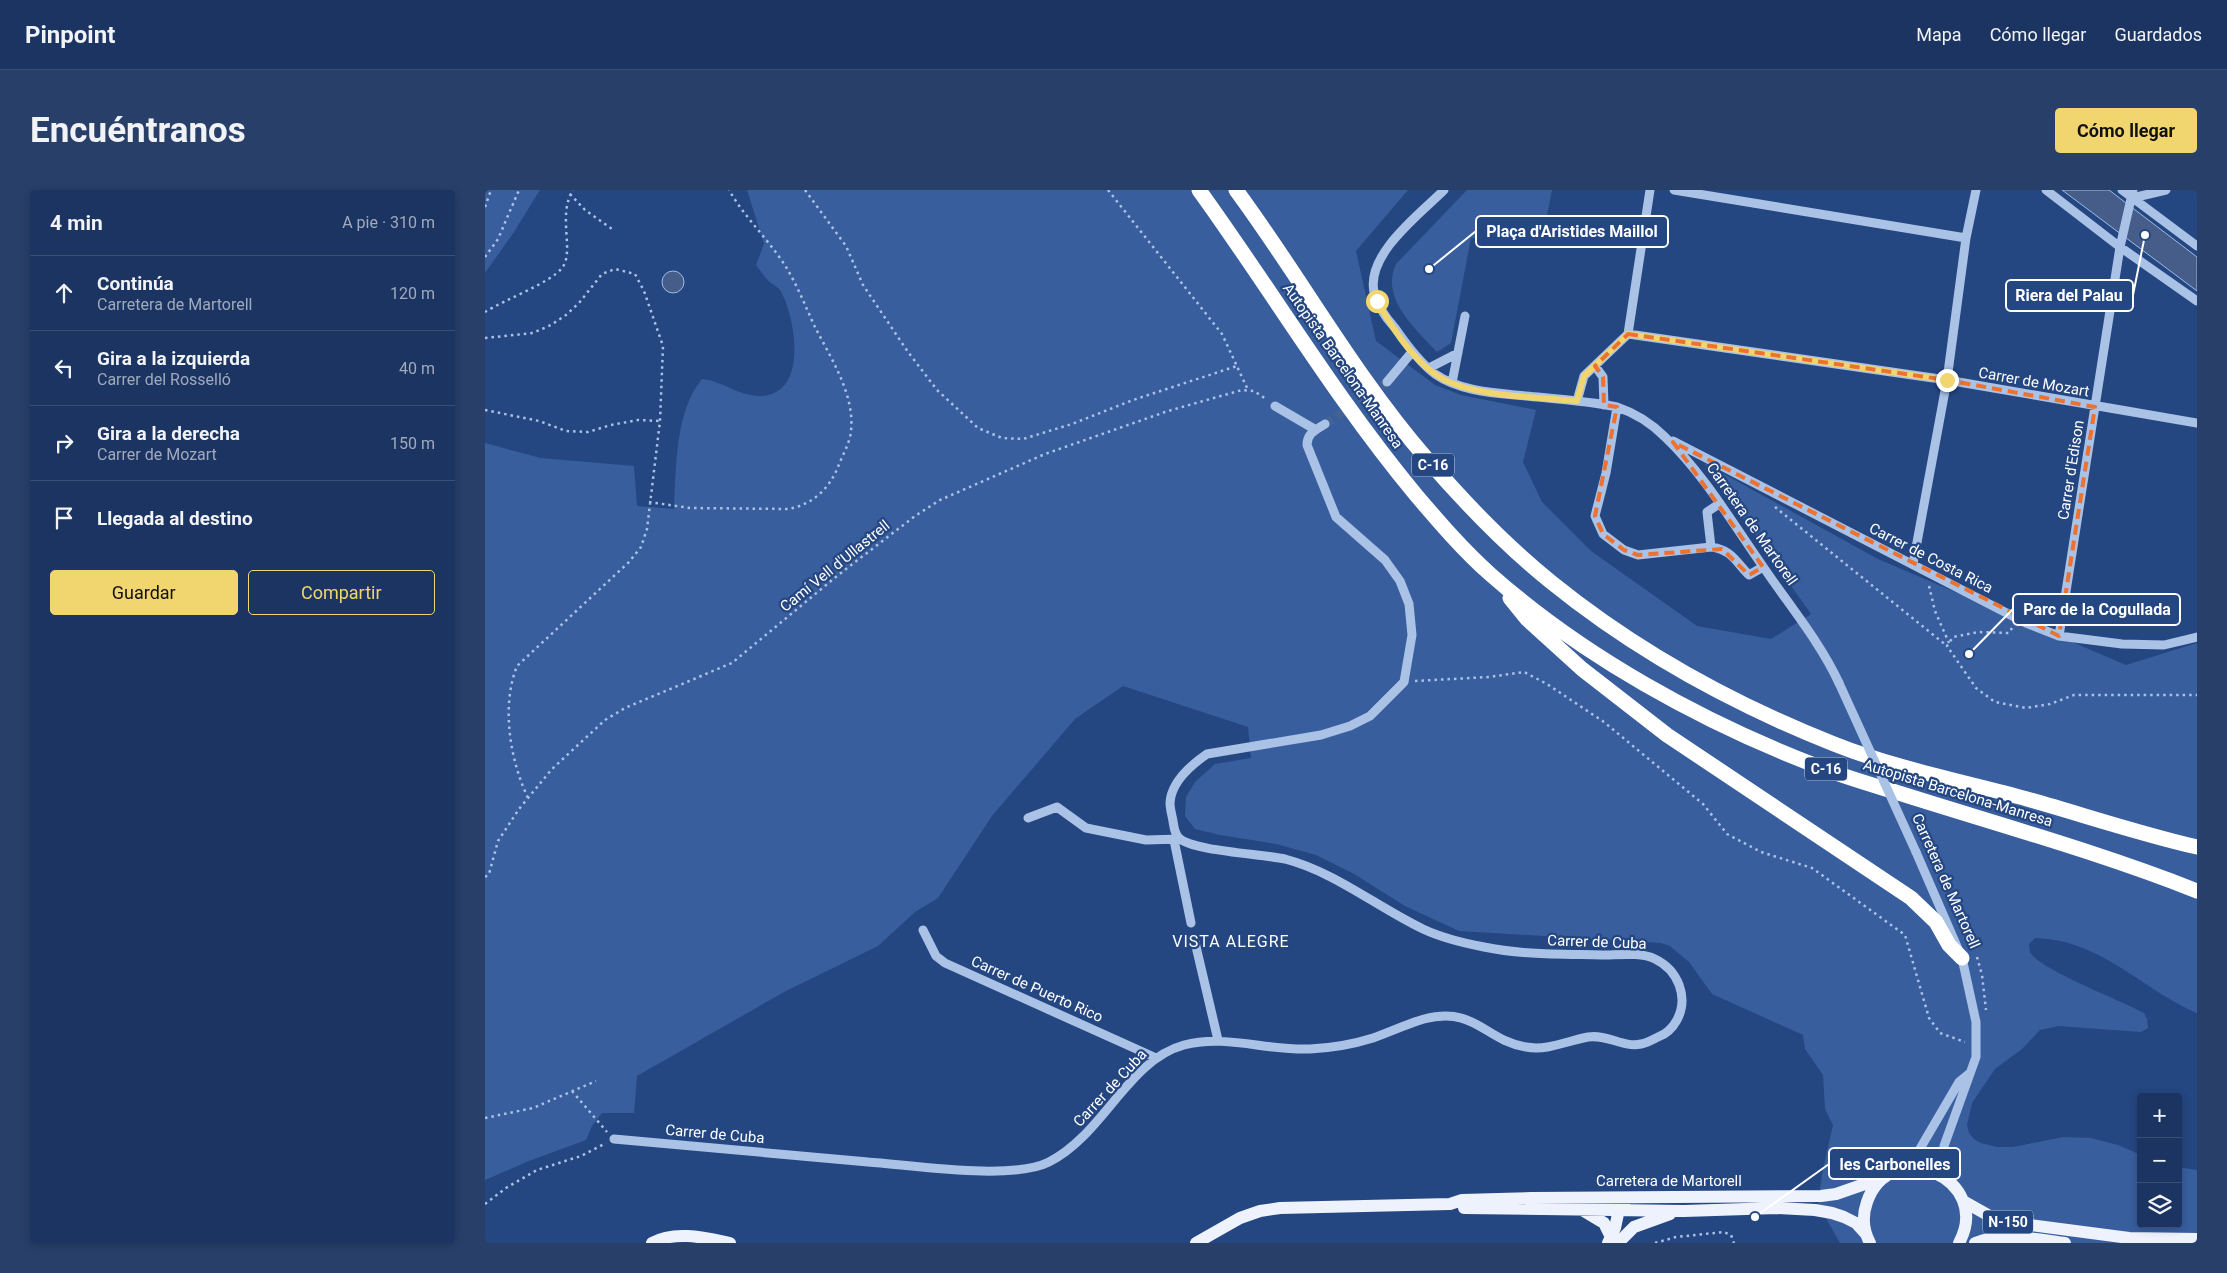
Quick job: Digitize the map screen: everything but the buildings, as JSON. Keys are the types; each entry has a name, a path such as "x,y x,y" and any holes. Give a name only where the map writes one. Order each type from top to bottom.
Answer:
{"highway":[{"name":"Autopista Barcelona-Manresa","path":"1199,190 1365,432 1443,526 1489,574 1557,627 1629,674 1702,716 1759,743 1820,768 2139,868 2197,891"},
{"name":"Autopista Barcelona-Manresa","path":"1236,190 1285,258 1385,408 1425,457 1483,520 1550,581 1597,616 1693,679 1836,745 2161,839"},
{"path":"1489,574 1527,618 1582,669 1667,735 1911,898 1936,922 1949,945 1963,958"},
{"path":"2161,839 2197,847"},
{"name":"C-16","path":"2161,839 2197,857"}],"main road":[{"path":"1899,1170 1923,1168 1940,1174 1949,1182 1963,1201 1966,1221 1959,1243"},
{"name":"Carretera de Martorell","path":"1195,1243 1240,1218 1280,1208 1450,1204 1462,1200 1821,1196 1845,1191 1899,1170"},
{"path":"1868,1239 1864,1217 1867,1200 1885,1177"},
{"path":"1612,1241 1619,1209 1633,1201 1652,1197"},
{"name":"N-150","path":"1963,1201 1995,1219 2015,1224 2129,1238 2197,1239"},
{"name":"Carretera de Martorell","path":"1450,1204 1461,1208 1684,1210 1735,1208 1815,1210 1832,1213 1856,1223 1868,1239"},
{"path":"1580,1209 1599,1218 1604,1223 1612,1241"},
{"path":"1612,1241 1634,1227 1684,1210"},
{"path":"652,1243 671,1237 685,1236 729,1243"},
{"name":"N-150","path":"1975,1243 2008,1237 2065,1243"}],"street":[{"name":"Carretera de Martorell","path":"1445,190 1387,248 1374,272 1373,286 1377,301 1389,321 1413,352 1429,368 1452,383 1478,390 1617,407 1648,423 1667,438 1687,460 1817,645 1839,683 1963,958 1976,1022 1977,1046 1972,1071 1944,1146 1949,1182"},
{"path":"1577,401 1584,376 1628,334 1650,190"},
{"path":"1674,190 1966,238"},
{"path":"1913,564 1947,380 1966,238 1975,190"},
{"path":"2046,190 2121,243 2197,302"},
{"path":"2122,190 2197,246"},
{"path":"2132,197 2166,190"},
{"name":"Carrer d'Edison","path":"2059,636 2121,243 2132,197"},
{"path":"1452,383 1465,316"},
{"name":"Carrer de Mozart","path":"1628,334 1947,380 2095,407 2197,423"},
{"path":"1387,382 1413,352"},
{"path":"1429,368 1458,353"},
{"path":"1595,366 1603,377 1604,405"},
{"path":"1275,406 1316,430"},
{"path":"1617,407 1606,473 1595,516 1603,534 1624,550 1638,555 1711,547 1722,549 1733,556 1749,576 1763,567"},
{"path":"1191,923 1170,801 1181,776 1193,763 1207,754 1321,735 1350,726 1370,716 1404,682 1413,635 1409,604 1400,581 1385,560 1336,517 1307,445 1307,438 1325,424"},
{"name":"Carrer de Costa Rica","path":"1667,438 2018,619 2059,636 2145,645 2164,645 2197,637"},
{"path":"1711,547 1707,512 1719,504"},
{"name":"Carrer de Cuba","path":"615,1140 933,1167 1003,1172 1022,1171 1048,1163 1071,1148 1154,1057 1189,1044 1218,1040 1283,1049 1316,1048 1366,1040 1425,1019 1446,1016 1463,1018 1481,1025 1508,1042 1530,1048 1555,1046 1591,1036 1605,1036 1627,1045 1639,1045 1667,1034 1676,1023 1682,1007 1679,983 1670,968 1651,956 1534,953 1486,948 1451,940 1422,928 1313,868 1283,859 1196,846 1177,839 1146,840 1086,828 1057,807 1028,818"},
{"name":"Carrer de Puerto Rico","path":"923,930 935,956 945,963 1154,1057"},
{"path":"1194,938 1218,1040"},
{"path":"1899,1170 1914,1159 1959,1082 1972,1071"}],"path":[{"path":"485,207 491,190"},
{"path":"485,257 498,239 519,190"},
{"path":"485,312 498,303 546,280 561,268 566,252 565,208 573,190"},
{"path":"649,502 691,508 788,509 798,507 815,498 834,477 850,436 851,418 845,391 810,314 786,267 729,190"},
{"path":"805,190 846,246 863,285 907,352 937,390 977,428 1002,438 1023,439 1072,424 1133,400 1237,366"},
{"path":"1108,190 1204,308 1222,334 1249,391 1254,391 1275,406"},
{"path":"570,194 585,210 613,229"},
{"path":"485,338 533,333 551,325 567,315 579,303 602,274 615,269 635,274 645,291 663,346 659,421 647,529 641,547 629,562 517,666 511,681 512,754 528,798"},
{"name":"Camí Vell d'Ullastrell","path":"485,877 489,874 499,842 528,798 552,768 605,720 641,700 732,663 837,576 915,516 940,500 1053,451 1168,411 1242,390 1249,391"},
{"path":"485,410 539,421 565,431 587,432 637,420 659,421"},
{"path":"1772,505 1948,644"},
{"path":"1929,586 1935,611 1948,644 1976,688 1995,702 2026,708 2050,704 2074,695 2197,695"},
{"path":"1948,644 1953,637 1978,632 2009,633 2018,619"},
{"path":"1404,682 1489,677 1524,672 1547,684 1603,722 1703,804 1727,834 1761,852 1812,868 1905,935 1929,1018 1941,1033 1947,1037 1977,1046"},
{"path":"485,1118 533,1108 596,1081"},
{"path":"485,1204 537,1170 581,1156 615,1140 599,1125 572,1091"},
{"path":"1655,1243 1670,1238 1724,1232 1731,1234 1734,1243"}],"highlighted area":[{"path":"1628,334 1947,380 2095,407 2059,636 1673,442 1763,567 1749,575 1722,549 1638,555 1624,550 1603,534 1595,516 1617,407 1604,405 1603,377 1595,366"}],"shaded area":[{"path":"485,190 540,190 514,232 485,273"},
{"path":"747,190 1408,190 1356,251 1376,341 1435,385 1461,395 1536,410 1523,462 1542,502 1591,551 1697,626 1771,639 1811,614 1704,463 1878,559 2126,665 2197,643 2197,1013 2177,1003 2101,956 2081,947 2059,941 2035,938 2029,945 2030,952 2036,959 2064,976 2144,1013 2148,1028 2141,1032 2058,1026 2040,1030 2022,1049 1995,1069 1972,1103 1967,1125 1969,1133 1974,1139 1997,1147 2013,1147 2063,1137 2091,1138 2118,1145 2137,1153 2137,1228 2182,1228 2182,1168 2197,1170 2197,1243 1840,1243 1818,1204 1822,1174 1833,1125 1825,1109 1823,1075 1805,1049 1803,1035 1712,994 1689,962 1670,946 1661,943 1459,931 1405,906 1354,874 1316,855 1276,844 1195,829 1185,816 1186,797 1195,782 1215,764 1251,758 1248,727 1123,686 1075,719 992,816 938,898 915,912 878,946 784,992 637,1076 634,1113 602,1113 592,1126 586,1140 485,1180 485,443 541,458 634,466 637,506 674,509 677,459 682,423 693,392 702,379 717,382 745,394 760,396 776,392 786,383 792,369 794,335 786,302 780,290 769,281 756,265 764,244"},
{"path":"1467,190 1552,190 1543,236 1471,238 1451,343 1437,352 1402,312 1396,301 1392,277 1396,264"},
{"path":"2062,190 2109,190 2197,257 2197,291"},
{"path":"673,271 683,278 684,282 677,292 673,293 663,286 662,282 669,272"}],"tunnel":[{"path":"1325,424 1387,382"}],"place":[{"name":"Riera del Palau","path":"2145,235"},
{"name":"Plaça d'Aristides Maillol","path":"1429,269"},
{"name":"Parc de la Cogullada","path":"1969,654"},
{"name":"les Carbonelles","path":"1755,1217"}],"district":[{"name":"VISTA ALEGRE","path":"1231,941"}],"route":[{"path":"1377,301 1389,321 1413,352 1434,373 1452,383 1478,390 1577,401 1584,376 1628,334 1947,380"}]}
